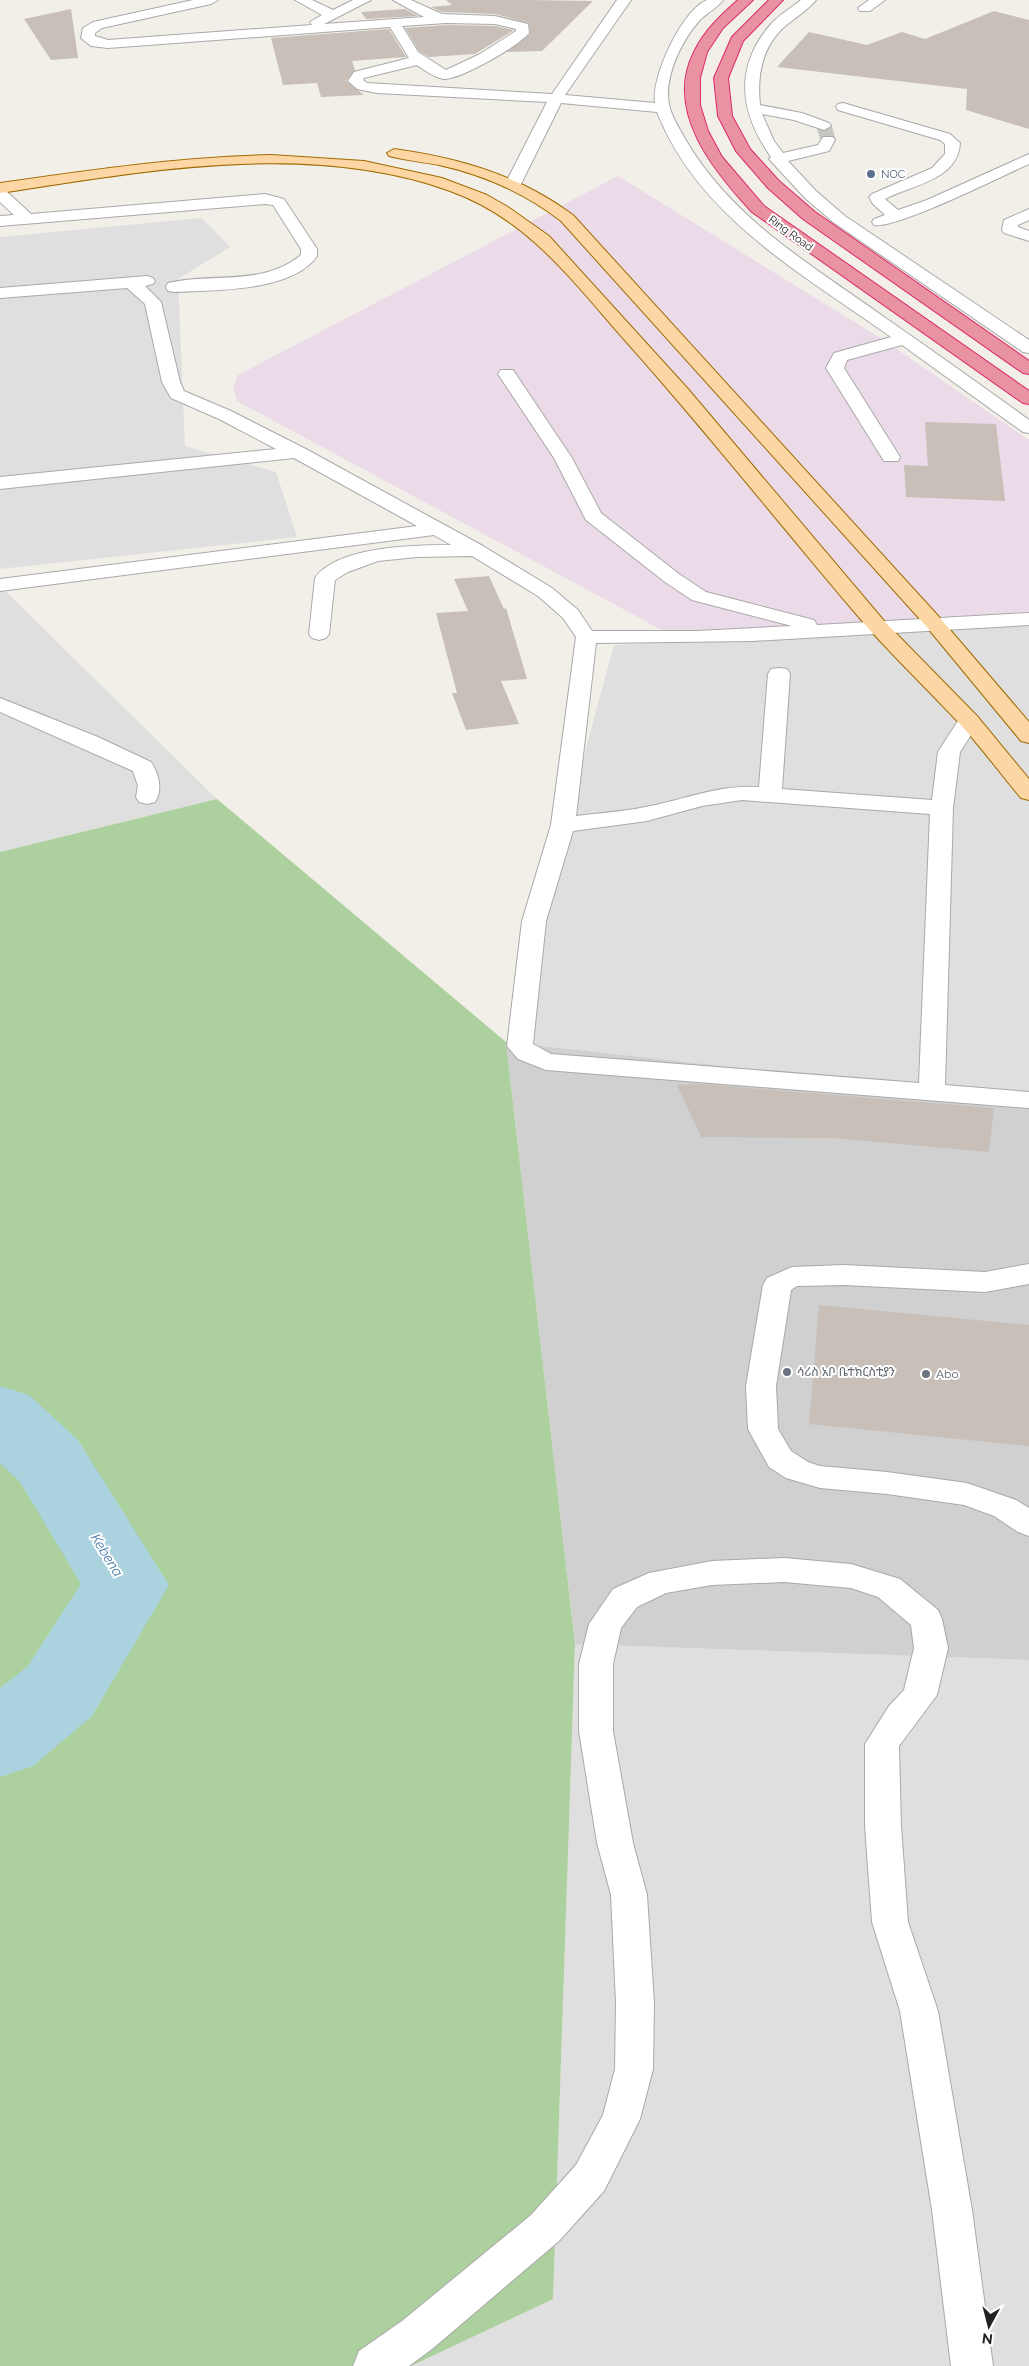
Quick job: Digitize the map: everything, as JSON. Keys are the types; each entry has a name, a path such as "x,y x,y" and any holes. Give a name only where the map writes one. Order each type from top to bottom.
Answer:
{"highway":[{"name":"Ring Road","path":"746,0 732,10 703,46 693,72 691,99 696,121 711,153 736,187 758,209 1029,399"},
{"name":"Ring Road","path":"776,0 758,14 743,31 732,49 722,73 721,99 729,129 736,143 752,163 793,205 1029,369"}],"main road":[{"path":"252,144 329,147"},
{"path":"380,151 440,161 513,184 537,196 567,218 933,622 1029,736"},
{"path":"0,173 146,152"},
{"path":"0,188 157,165 195,161 266,159 341,163 415,175 466,191 492,202 543,239 682,393 878,626 969,721 1029,793"}],"street":[{"path":"212,0 98,24 88,31 88,38 96,43 108,44 498,14 523,27 522,33 490,56 465,69 445,75 412,55 394,23"},
{"path":"302,0 333,15"},
{"path":"300,30 364,0"},
{"path":"400,0 445,19"},
{"path":"513,184 556,98 624,0"},
{"path":"715,0 700,12 675,46 662,82 662,108 679,143 718,199 745,223 807,270 1029,428"},
{"path":"809,0 792,11 766,36 753,64 749,96 752,108 764,137 777,159 816,201 1029,348"},
{"path":"865,8 878,0"},
{"path":"418,60 359,75 355,81 362,86 377,89 556,98 662,108"},
{"path":"445,75 445,93"},
{"path":"843,107 945,137 954,143 955,150 948,162 934,173 877,197 878,201 896,216"},
{"path":"752,108 797,116 826,133 824,148 777,159"},
{"path":"858,231 932,203 1029,158"},
{"path":"0,193 27,219"},
{"path":"0,221 265,200 279,202 309,249 309,256 303,263 274,276 174,287 153,302"},
{"path":"1029,214 1010,223 1010,230 1029,236"},
{"path":"0,293 130,282 168,283 174,287"},
{"path":"130,282 153,302 171,382 177,394 226,415 297,452 476,550 545,592 571,614 586,637 563,825 534,922 520,1046 527,1053 546,1062 1029,1100"},
{"path":"891,457 835,368 840,356 904,339"},
{"path":"507,374 563,458 593,516 672,578 699,596 828,629"},
{"path":"0,483 120,472 297,452"},
{"path":"0,585 437,529"},
{"path":"320,634 326,578 337,568 359,559 393,554 476,550"},
{"path":"586,637 647,639 933,622 1029,619"},
{"path":"770,795 779,674"},
{"path":"0,704 32,719 107,748 142,767 150,786 147,797"},
{"path":"932,1092 942,808 949,752 969,721"},
{"path":"563,825 647,814 700,800 742,793 942,808"},
{"path":"1029,1274 984,1282 844,1275 792,1277 783,1280 777,1285 761,1386 763,1429 780,1458 797,1470 820,1478 887,1483 967,1494 1005,1508 1029,1524"},
{"path":"374,2366 418,2335 545,2228 590,2178 621,2119 634,2069 635,2003 630,1895 615,1843 596,1731 596,1664 605,1624 625,1598 660,1582 712,1573 784,1570 851,1576 889,1588 926,1619 931,1648 920,1695 901,1716 882,1744 883,1826 890,1922 919,2011 952,2210 972,2366"}],"shaded area":[{"path":"618,176 882,339 1029,440 1029,612 673,636 237,401 233,388 238,375"},
{"path":"202,218 230,247 178,279 185,446 276,472 297,537 0,569 0,237"},
{"path":"0,586 217,799 0,852"},
{"path":"1029,623 1029,1100 506,1042 614,645"},
{"name":"ሳሪስ አቦ ቤተክርስቲያን","path":"506,1042 1029,1100 1029,1660 575,1644"},
{"path":"575,1644 1029,1660 1029,2366 411,2366 553,2298"}],"green space":[{"path":"217,799 506,1042 575,1644 553,2299 411,2366 0,2366 0,852"}],"building":[{"path":"446,0 593,1 542,51 507,52 530,34 529,23 495,14 442,12 431,7 452,5"},
{"path":"71,9 78,58 51,60 24,19"},
{"path":"405,9 418,16 366,19 361,12"},
{"path":"994,11 1029,20 1029,129 966,110 967,89 777,67 809,32 867,45 902,32 925,39"},
{"path":"446,25 495,26 514,30 475,54 429,57 419,51 405,28"},
{"path":"389,29 406,57 352,61 355,70 346,81 364,95 321,97 317,83 283,85 271,38"},
{"path":"925,422 996,424 1005,501 906,497 904,465 928,466"},
{"path":"489,576 504,609 506,608 527,679 501,681 519,724 466,730 452,693 457,693 436,613 468,611 454,579"},
{"path":"701,1084 994,1108 989,1152 833,1138 701,1137 677,1085"},
{"path":"819,1305 1029,1325 1029,1446 809,1424"}],"waterway":[{"name":"Kebena","path":"0,1415 49,1461 126,1585 60,1691 0,1740"}],"tunnel":[{"path":"824,126 828,140"}],"place":[{"name":"NOC","path":"871,174"},
{"name":"ሳሪስ አቦ ቤተክርስቲያን","path":"787,1372"},
{"name":"Abo","path":"926,1374"}]}
